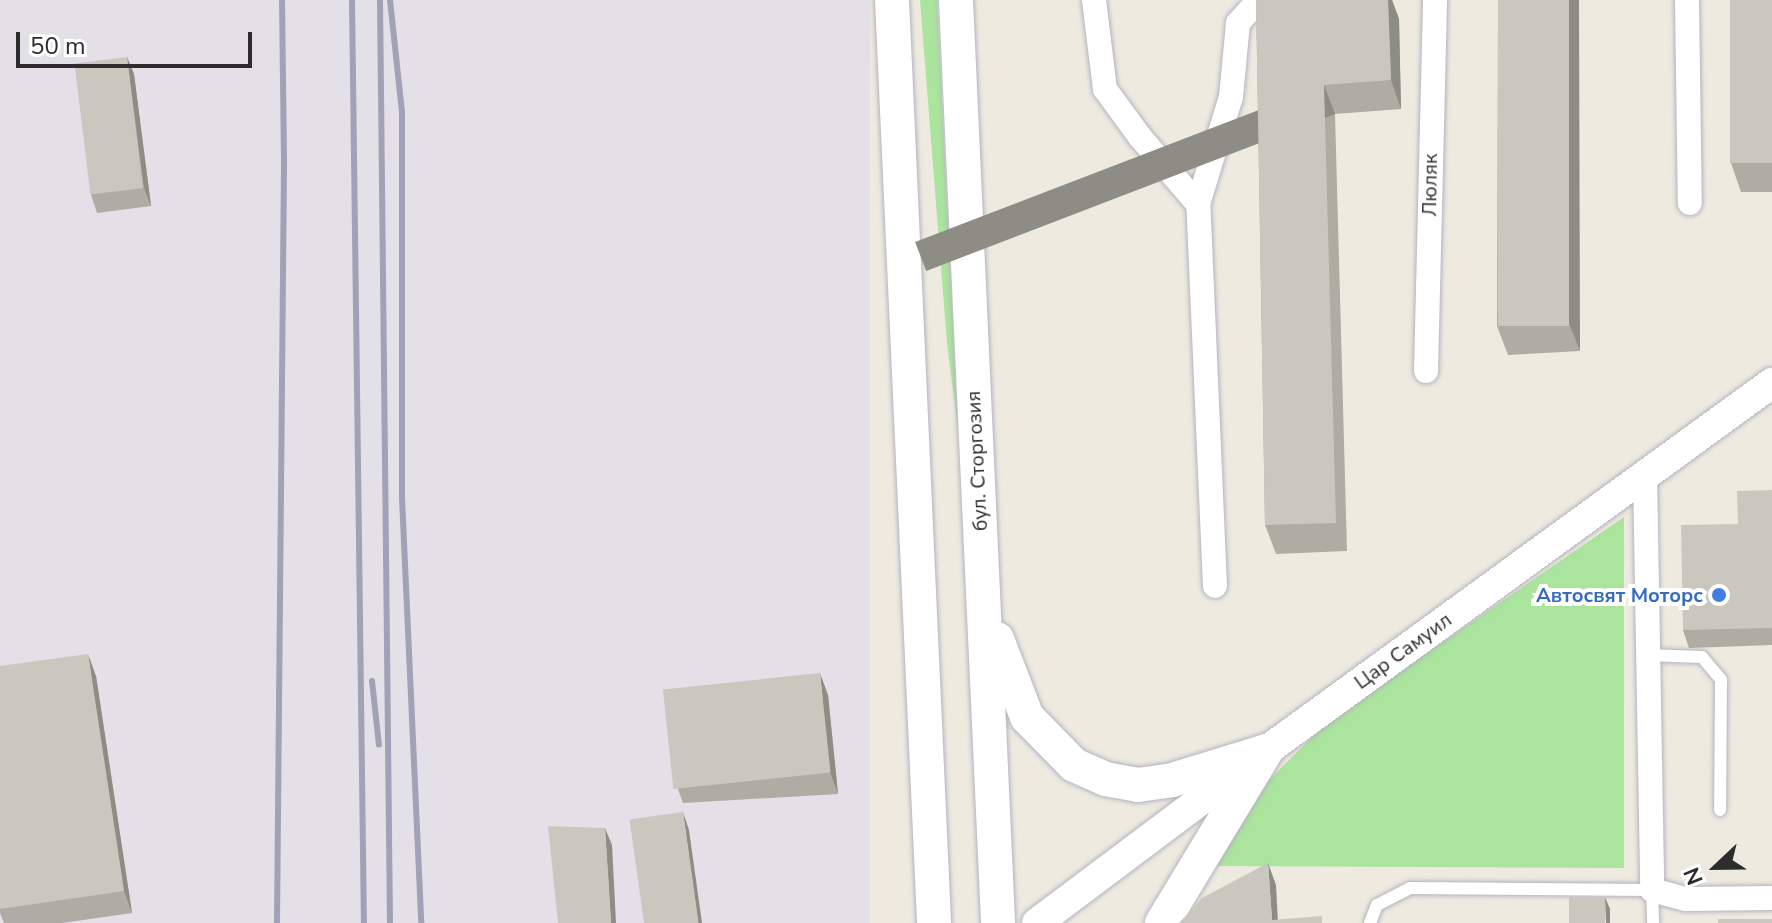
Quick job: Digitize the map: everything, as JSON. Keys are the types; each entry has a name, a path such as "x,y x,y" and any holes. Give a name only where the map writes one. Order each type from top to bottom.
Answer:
{"main road":[{"path":"892,0 934,923"},
{"name":"бул. Сторгозия","path":"956,0 998,923"},
{"path":"981,546 995,631 1013,689 1027,717 1074,765 1105,779 1138,785 1172,780 1266,751"},
{"path":"1162,923 1266,751"}],"street":[{"path":"1094,0 1105,89 1140,137 1198,204"},
{"path":"1215,586 1198,204 1231,97 1238,23 1259,0"},
{"name":"Люляк","path":"1426,371 1435,0"},
{"path":"1687,0 1690,203"},
{"name":"Цар Самуил","path":"1037,923 1266,751 1772,383"},
{"path":"1645,473 1652,890 1686,899 1772,898"}],"lane":[{"path":"1646,655 1702,657 1721,680 1720,810"},
{"path":"1370,923 1377,905 1410,888 1652,890 1653,923"}],"shaded area":[{"path":"0,0 870,0 870,923 0,923"}],"green space":[{"path":"920,0 937,0 958,430 947,343"},
{"path":"1624,517 1624,868 1203,866 1265,784 1327,722"}],"building":[{"path":"1256,0 1388,0 1391,80 1324,85 1336,523 1265,525"},
{"path":"1498,0 1569,0 1569,326 1498,326"},
{"path":"1730,0 1772,0 1772,163 1730,163"},
{"path":"127,57 143,188 90,194 74,63"},
{"path":"1772,490 1772,628 1683,630 1681,525 1738,524 1737,491"},
{"path":"88,654 124,891 0,909 0,666"},
{"path":"820,673 830,772 673,789 663,690"},
{"path":"683,812 699,923 644,923 630,820"},
{"path":"548,826 605,828 611,923 558,923"},
{"path":"1268,863 1272,920 1322,916 1322,923 1179,923 1202,898"},
{"path":"1569,897 1605,897 1605,923 1569,923"},
{"path":"1718,919 1772,919 1772,923 1718,923"}],"railway":[{"path":"277,923 284,161 282,0"},
{"path":"352,0 364,923"},
{"path":"380,0 390,923"},
{"path":"390,0 402,113 402,498 421,923"},
{"path":"372,681 379,745"}],"place":[{"name":"Автосвят Моторс","path":"1719,595"}]}
